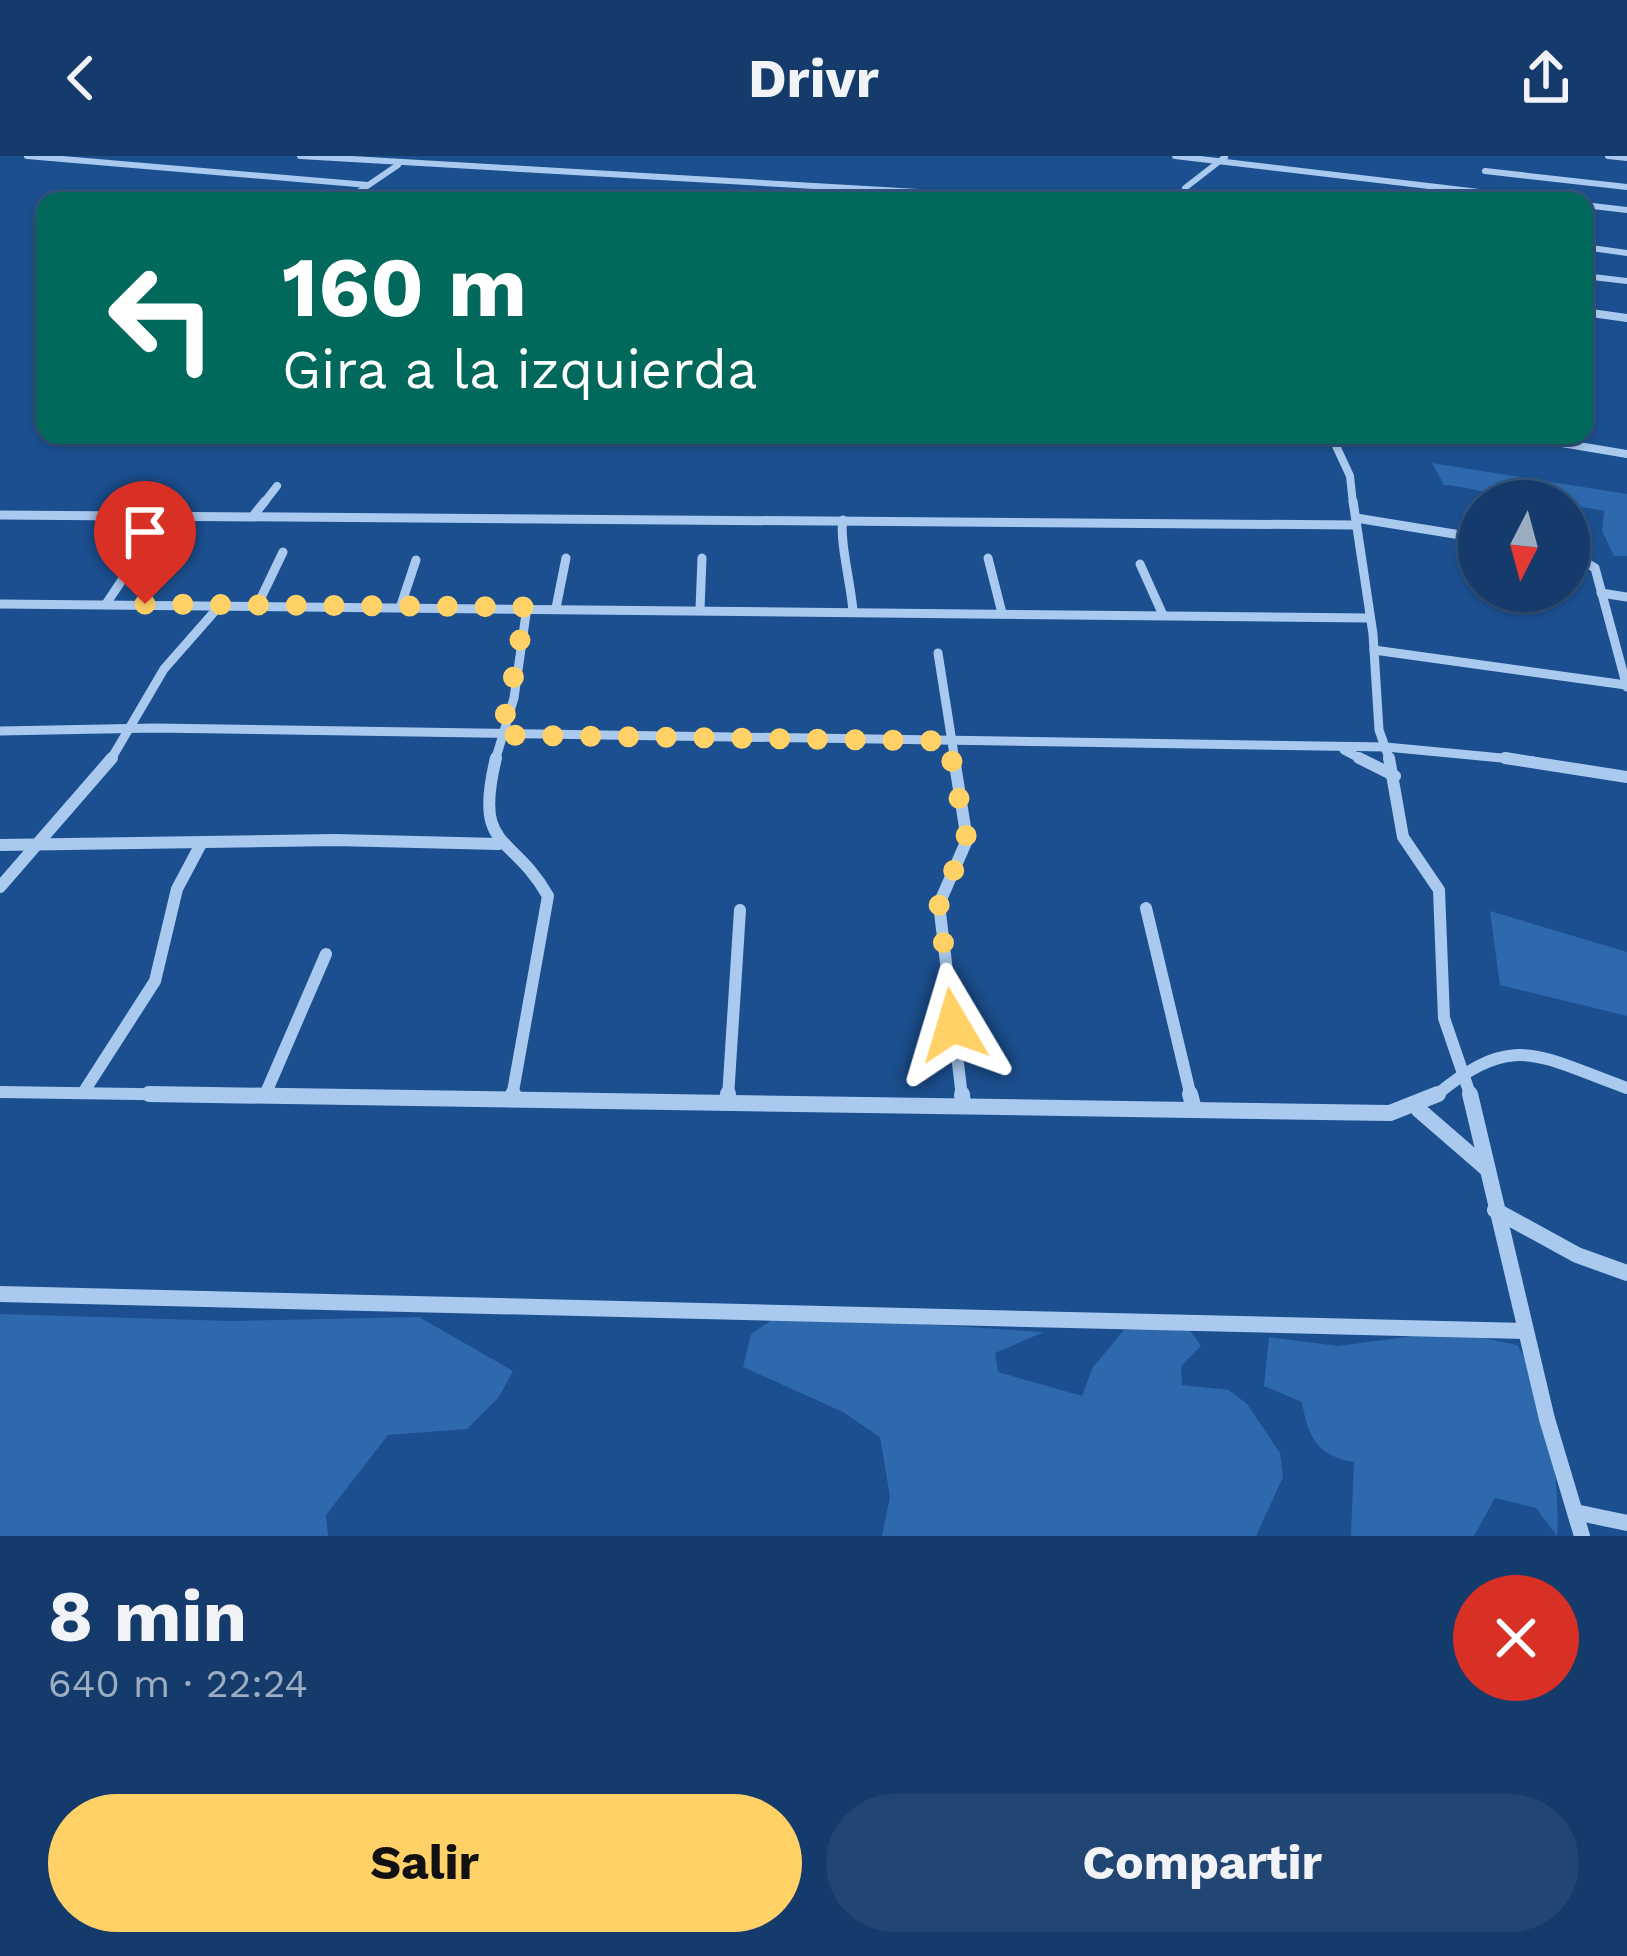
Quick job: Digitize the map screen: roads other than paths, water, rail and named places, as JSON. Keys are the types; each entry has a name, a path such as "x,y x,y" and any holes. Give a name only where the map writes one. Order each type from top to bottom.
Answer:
{"street":[{"path":"27,156 368,185"},
{"path":"300,156 909,192"},
{"path":"1175,156 1484,192"},
{"path":"1608,156 1627,158"},
{"path":"1186,192 1185,188 1224,159"},
{"path":"358,192 400,164"},
{"path":"1485,171 1627,187"},
{"path":"1593,206 1627,210"},
{"path":"1593,249 1627,253"},
{"path":"1593,276 1627,281"},
{"path":"1593,313 1627,318"},
{"path":"1335,444 1350,476 1374,650 1379,730 1395,776 1403,837 1439,890 1444,1018 1465,1072 1526,1331 1582,1536"},
{"path":"1568,444 1627,454"},
{"path":"253,515 277,486"},
{"path":"0,514 1356,522 1458,535"},
{"path":"843,520 838,538 850,560 853,611"},
{"path":"258,604 283,551"},
{"path":"700,609 701,557"},
{"path":"556,608 566,558"},
{"path":"988,558 1002,613"},
{"path":"401,605 416,560"},
{"path":"106,604 134,562"},
{"path":"1140,564 1162,615"},
{"path":"1374,650 1627,686 1595,568 1590,565"},
{"path":"1601,593 1627,597"},
{"path":"0,887 34,844 101,776 164,669 222,603"},
{"path":"0,604 1369,618"},
{"path":"512,1099 548,896 540,878 499,844 489,820 499,735 517,682 516,656 527,607"},
{"path":"938,653 948,741 967,840 939,904 962,1106"},
{"path":"0,731 127,728 1386,747 1528,760 1627,777"},
{"path":"1332,746 1369,758 1395,776"},
{"path":"83,1093 155,981 177,889 202,842"},
{"path":"0,845 499,844"},
{"path":"1146,908 1195,1109"},
{"path":"728,1102 740,910"},
{"path":"265,1095 326,954"},
{"path":"0,1092 1419,1110 1484,1059 1515,1053 1627,1088"},
{"path":"1419,1110 1488,1169"},
{"path":"1496,1210 1577,1255 1627,1273"},
{"path":"0,1294 1526,1331"},
{"path":"1575,1511 1627,1523"}]}
